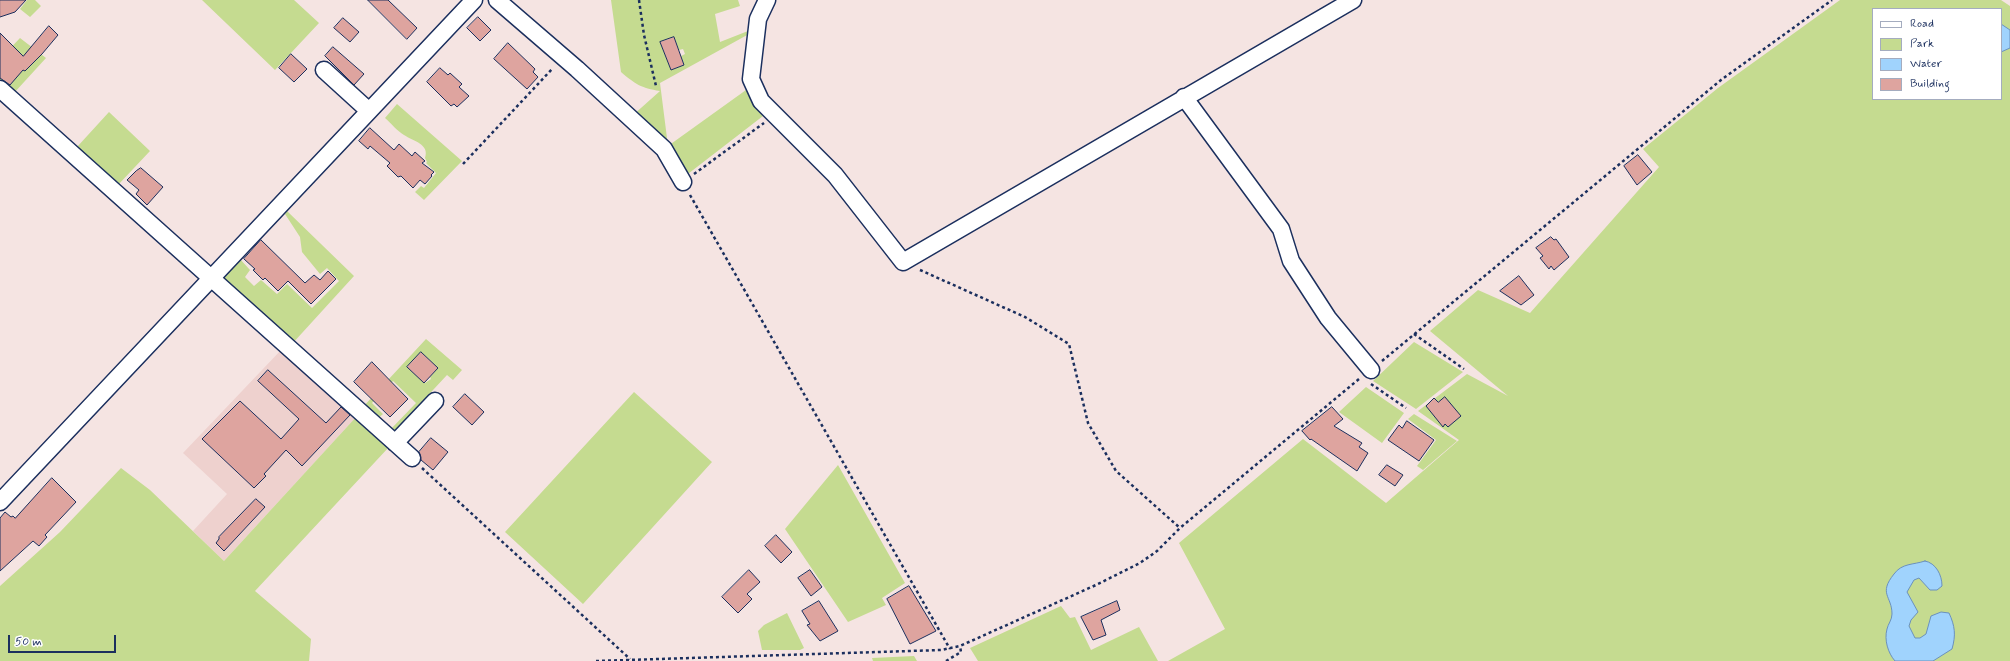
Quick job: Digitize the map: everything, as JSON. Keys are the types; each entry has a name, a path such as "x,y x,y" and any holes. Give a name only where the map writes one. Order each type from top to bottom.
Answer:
{"street":[{"path":"0,502 474,0"},
{"path":"497,0 664,149 684,182"},
{"path":"767,0 758,19 750,79 761,101 835,176 903,262 1184,97 1353,0"},
{"path":"324,70 369,111"},
{"path":"0,89 412,458"},
{"path":"1184,97 1282,229 1291,261 1366,374"},
{"path":"395,443 435,401"}],"path":[{"path":"639,0 644,35 656,86"},
{"path":"596,661 950,649 960,646 1096,585 1140,563 1157,551 1180,528 1721,80 1832,0"},
{"path":"463,164 563,58"},
{"path":"774,115 684,182 950,649"},
{"path":"903,262 1025,317 1069,344 1088,423 1116,471 1180,528"},
{"path":"1414,334 1464,369"},
{"path":"1366,374 1406,408"},
{"path":"412,458 631,660"},
{"path":"946,661 961,652 960,646"}],"shaded area":[{"path":"282,349 357,416 224,561 193,531 227,494 183,453"}],"green space":[{"path":"27,0 35,0 41,6 30,17 20,9"},
{"path":"202,0 294,0 319,23 275,70"},
{"path":"611,0 738,0 740,6 715,14 720,42 748,31 749,34 660,83 668,146 746,90 763,116 684,177 632,116 660,91 639,85 630,80 621,72","holes":["674,37 679,50 683,49 685,54 681,56 684,65 671,70 660,42"]},
{"path":"1840,0 2001,0 2010,6 2010,661 1168,661 1225,629 1179,543 1303,439 1386,503 1459,440 1418,411 1467,374 1508,396 1430,331 1478,290 1530,313 1659,167 1643,149 1718,88"},
{"path":"20,38 46,58 14,93 0,80 0,59"},
{"path":"397,104 462,161 424,200 415,192 421,186 424,188 436,173 426,163 426,153 423,146 401,133 385,118"},
{"path":"109,112 150,151 118,185 77,147"},
{"path":"287,211 354,276 292,344 224,281 224,275 240,259 250,270 245,277 254,286 261,280 277,294 287,284 312,308 339,281 327,268 320,274 302,252 300,237 285,214"},
{"path":"426,339 462,370 453,380 447,375 392,434 389,431 416,403 393,381 372,403 383,414 375,421 362,408","holes":["421,352 438,368 430,377 431,379 425,383 407,367"]},
{"path":"1414,342 1463,372 1416,409 1373,381"},
{"path":"1366,387 1404,413 1382,443 1339,412"},
{"path":"634,392 712,462 583,604 505,532"},
{"path":"1414,414 1457,441 1423,470 1417,466 1436,440 1408,419"},
{"path":"357,416 389,447 255,591 311,639 309,661 0,661 0,586 60,532 121,468 150,490 224,561"},
{"path":"838,465 905,583 882,598 886,605 848,622 785,529"},
{"path":"1061,606 1070,618 1075,617 1091,650 1139,627 1158,661 978,661 970,648"},
{"path":"787,613 804,648 800,650 762,650 758,631 764,625"},
{"path":"914,656 917,661 873,661 872,658"}],"water":[{"path":"2002,25 2010,30 2010,48 2002,52"},
{"path":"1925,561 1932,564 1938,570 1942,586 1937,590 1930,590 1919,578 1914,580 1907,592 1918,612 1911,620 1909,626 1915,638 1920,638 1926,634 1931,616 1941,612 1949,613 1953,622 1954,631 1952,649 1933,661 1895,661 1886,642 1886,633 1892,614 1886,591 1887,586 1897,570 1908,565"}],"building":[{"path":"0,0 26,0 15,12 0,17"},
{"path":"368,0 388,0 417,28 407,39"},
{"path":"478,17 491,30 480,41 467,28"},
{"path":"343,18 359,32 350,42 334,28"},
{"path":"49,26 58,35 42,54 25,71 23,70 10,85 0,78 0,33 23,56"},
{"path":"674,37 684,65 671,70 660,42"},
{"path":"508,43 535,69 533,72 538,77 527,89 494,59"},
{"path":"333,47 364,74 354,85 325,56"},
{"path":"291,54 307,69 294,82 279,68"},
{"path":"440,68 448,75 450,73 462,84 459,87 469,96 457,107 454,104 451,106 427,82"},
{"path":"370,128 394,150 399,144 412,156 415,152 425,161 422,163 434,172 425,184 420,180 413,188 401,176 398,177 387,166 390,163 370,146 368,149 359,141"},
{"path":"1638,155 1652,172 1637,185 1624,166"},
{"path":"141,168 163,187 147,205 136,194 139,190 127,180"},
{"path":"1551,237 1554,240 1556,239 1569,257 1554,270 1551,266 1549,269 1540,258 1543,256 1536,248"},
{"path":"261,240 305,283 314,275 320,280 328,271 336,279 311,304 288,281 278,291 265,278 263,280 253,270 255,269 244,259"},
{"path":"1519,276 1534,295 1521,305 1500,291"},
{"path":"421,352 438,368 424,383 407,367"},
{"path":"372,362 408,399 390,417 354,382"},
{"path":"268,370 326,423 341,407 350,415 302,466 286,450 264,474 266,476 254,488 202,439 240,401 281,439 299,419 258,381"},
{"path":"465,394 484,412 472,425 453,407"},
{"path":"1445,397 1461,416 1448,427 1445,424 1443,427 1426,406 1434,398 1438,402"},
{"path":"1332,407 1343,419 1334,426 1362,443 1359,447 1368,453 1357,471 1311,439 1310,440 1302,431"},
{"path":"1407,421 1434,440 1419,461 1388,440 1399,425 1402,428"},
{"path":"431,438 448,452 433,470 421,460 419,452"},
{"path":"1387,465 1403,475 1395,486 1379,475"},
{"path":"52,478 76,502 45,535 47,537 39,546 33,541 0,571 0,518 5,512 11,517 13,516 15,518"},
{"path":"256,499 265,507 224,551 216,543 219,537"},
{"path":"776,535 792,552 781,563 765,546"},
{"path":"749,570 760,582 747,594 752,599 738,613 722,597"},
{"path":"810,570 822,587 811,596 798,578"},
{"path":"909,586 936,631 910,644 887,599"},
{"path":"819,601 838,631 820,641 807,625 810,624 802,611"},
{"path":"1117,601 1120,610 1101,620 1106,635 1093,640 1081,617"}]}
